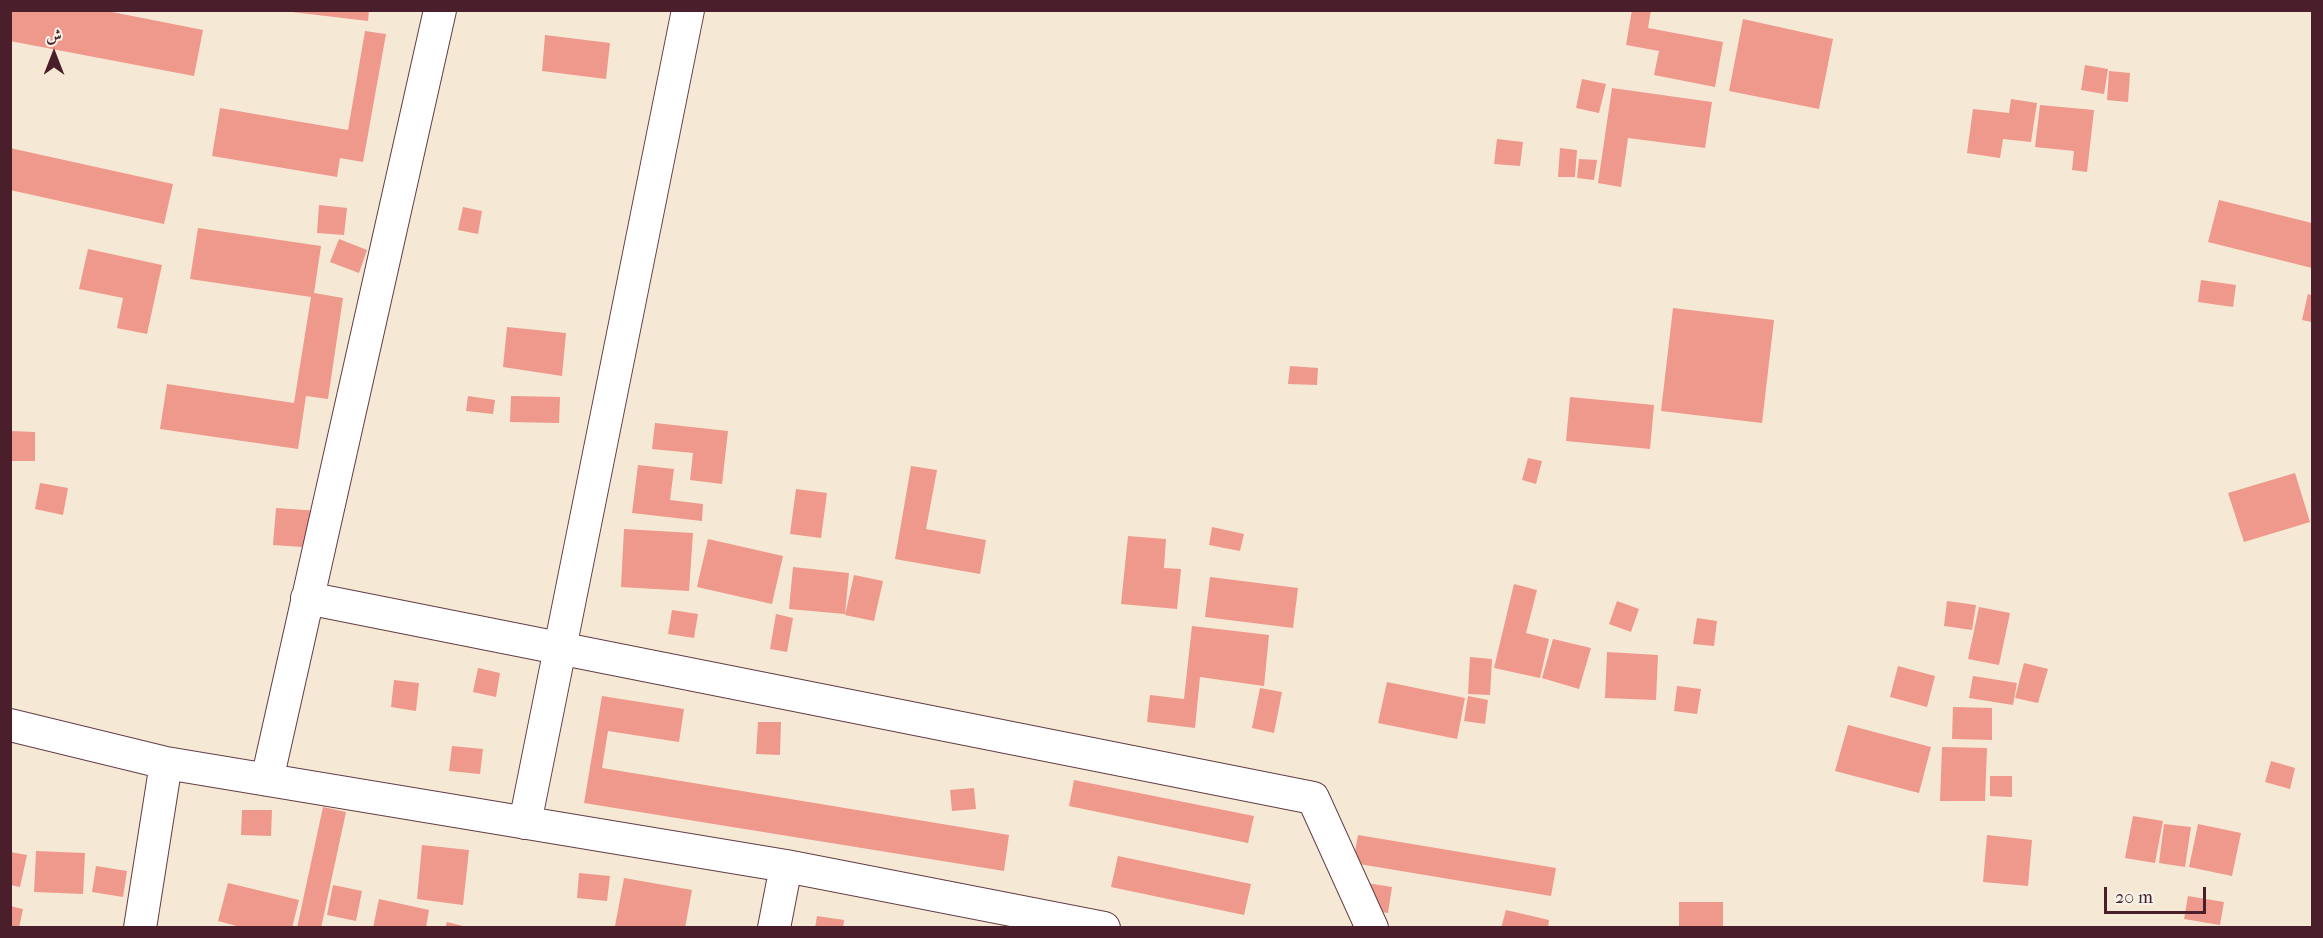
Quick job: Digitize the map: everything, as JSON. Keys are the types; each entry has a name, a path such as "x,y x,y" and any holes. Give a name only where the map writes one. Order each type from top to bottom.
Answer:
{"street":[{"path":"267,780 440,10"},
{"path":"525,823 688,10"},
{"path":"307,598 1313,798 1372,927"},
{"path":"10,725 166,763 786,866 1104,927"},
{"path":"140,927 166,763"},
{"path":"774,927 786,866"}],"building":[{"path":"10,10 102,10 203,30 194,76 10,41"},
{"path":"275,10 369,10 368,21"},
{"path":"1632,10 1651,10 1648,28 1723,42 1715,87 1654,75 1659,51 1626,45"},
{"path":"1743,19 1833,39 1819,109 1729,91"},
{"path":"365,31 386,34 363,162 340,158 337,177 212,156 220,108 348,130"},
{"path":"545,35 610,43 606,79 542,71"},
{"path":"2085,65 2108,69 2104,94 2081,90"},
{"path":"2109,71 2130,73 2128,102 2107,100"},
{"path":"1582,79 1606,84 1599,113 1576,108"},
{"path":"1612,88 1712,102 1705,148 1628,138 1621,187 1598,183"},
{"path":"2011,99 2037,103 2031,142 2003,139 2000,158 1967,153 1973,109 2009,113"},
{"path":"2040,105 2094,110 2087,172 2072,170 2074,151 2035,147"},
{"path":"1497,139 1523,142 1520,166 1494,164"},
{"path":"10,148 173,184 164,224 10,190"},
{"path":"1560,148 1577,150 1575,177 1558,177"},
{"path":"1579,159 1597,160 1594,180 1577,178"},
{"path":"2219,200 2312,223 2312,268 2208,242"},
{"path":"319,205 347,208 344,235 317,233"},
{"path":"463,207 482,211 478,234 458,230"},
{"path":"198,228 321,246 314,293 343,298 328,399 306,396 298,449 160,429 167,384 294,403 311,297 190,279"},
{"path":"339,239 367,250 359,273 330,262"},
{"path":"88,249 162,265 147,334 117,328 123,298 79,289"},
{"path":"2201,280 2236,285 2233,307 2198,302"},
{"path":"2308,294 2312,295 2312,322 2302,320"},
{"path":"1673,308 1774,320 1762,423 1661,411"},
{"path":"507,327 566,333 562,376 503,367"},
{"path":"1290,366 1318,368 1317,385 1288,384"},
{"path":"468,396 495,400 493,414 466,411"},
{"path":"511,396 560,397 559,423 510,422"},
{"path":"1570,397 1654,405 1650,449 1566,441"},
{"path":"655,423 728,431 722,484 690,480 693,453 652,449"},
{"path":"10,431 35,432 35,461 10,461"},
{"path":"1528,458 1542,461 1536,484 1522,480"},
{"path":"638,465 674,469 670,500 703,504 702,521 632,513"},
{"path":"911,466 937,470 926,529 986,540 980,574 895,559"},
{"path":"2295,473 2310,522 2244,542 2228,493"},
{"path":"40,483 68,488 63,515 35,509"},
{"path":"796,489 827,493 821,538 790,534"},
{"path":"276,508 320,511 317,548 273,545"},
{"path":"1212,527 1244,534 1240,551 1209,545"},
{"path":"624,529 693,533 689,591 621,587"},
{"path":"1128,536 1166,539 1164,568 1181,569 1177,609 1121,604"},
{"path":"708,539 783,556 772,604 697,587"},
{"path":"793,567 849,573 845,614 789,609"},
{"path":"854,575 883,581 874,621 845,615"},
{"path":"1210,577 1298,588 1293,628 1205,617"},
{"path":"1514,584 1537,590 1526,633 1549,639 1540,678 1494,668"},
{"path":"1617,601 1639,609 1631,632 1609,624"},
{"path":"1947,601 1976,605 1972,630 1944,626"},
{"path":"1979,607 2010,613 1999,665 1968,659"},
{"path":"672,610 698,614 694,638 668,634"},
{"path":"776,614 793,618 787,652 770,649"},
{"path":"1697,618 1717,621 1714,646 1693,644"},
{"path":"1192,626 1269,635 1264,686 1200,677 1195,728 1147,722 1150,695 1184,699"},
{"path":"1553,639 1591,648 1579,689 1542,678"},
{"path":"1607,652 1658,655 1656,700 1605,698"},
{"path":"1470,657 1492,659 1490,695 1468,694"},
{"path":"2024,663 2048,669 2038,703 2015,698"},
{"path":"1898,666 1935,676 1927,707 1890,697"},
{"path":"478,668 500,673 496,697 473,692"},
{"path":"1973,676 2017,683 2013,705 1969,698"},
{"path":"394,680 419,683 416,711 391,707"},
{"path":"1387,682 1465,698 1457,739 1378,723"},
{"path":"1677,686 1701,689 1697,714 1674,711"},
{"path":"1260,688 1282,692 1274,733 1252,728"},
{"path":"602,696 684,709 679,742 608,731 602,768 1009,835 1004,871 584,803"},
{"path":"1468,696 1488,700 1485,724 1464,721"},
{"path":"1953,707 1992,708 1992,740 1952,739"},
{"path":"758,722 781,722 780,755 756,754"},
{"path":"1848,725 1931,747 1919,793 1835,771"},
{"path":"452,746 483,749 480,774 449,771"},
{"path":"1942,747 1987,748 1985,801 1940,801"},
{"path":"2271,761 2295,768 2290,789 2265,782"},
{"path":"1990,776 2012,776 2012,797 1990,796"},
{"path":"1074,780 1254,816 1248,843 1069,806"},
{"path":"974,788 976,809 952,811 950,790"},
{"path":"323,807 346,812 321,928 297,928"},
{"path":"242,810 272,810 271,836 241,835"},
{"path":"2133,816 2163,821 2155,863 2125,858"},
{"path":"2164,824 2191,827 2185,867 2159,863"},
{"path":"2198,824 2241,833 2232,876 2189,867"},
{"path":"1358,835 1556,868 1551,896 1353,863"},
{"path":"1987,835 2032,840 2028,886 1983,882"},
{"path":"422,845 469,850 463,905 417,899"},
{"path":"36,851 85,853 83,894 34,892"},
{"path":"10,852 27,855 20,887 10,885"},
{"path":"1118,856 1251,884 1244,915 1111,887"},
{"path":"96,866 127,871 123,897 92,892"},
{"path":"579,873 610,876 607,901 577,898"},
{"path":"624,878 692,890 685,928 615,926"},
{"path":"1348,880 1392,887 1388,913 1345,906"},
{"path":"228,883 299,900 292,928 244,928 218,921"},
{"path":"333,885 362,891 356,921 327,915"},
{"path":"2188,896 2224,902 2220,925 2184,919"},
{"path":"379,899 429,910 426,928 373,928"},
{"path":"1679,902 1723,902 1723,926 1679,926"},
{"path":"10,906 23,909 19,928 10,928"},
{"path":"1506,910 1549,920 1548,928 1501,928"},
{"path":"817,916 844,920 843,928 815,928"},
{"path":"447,922 467,927 467,928 445,928"}]}
